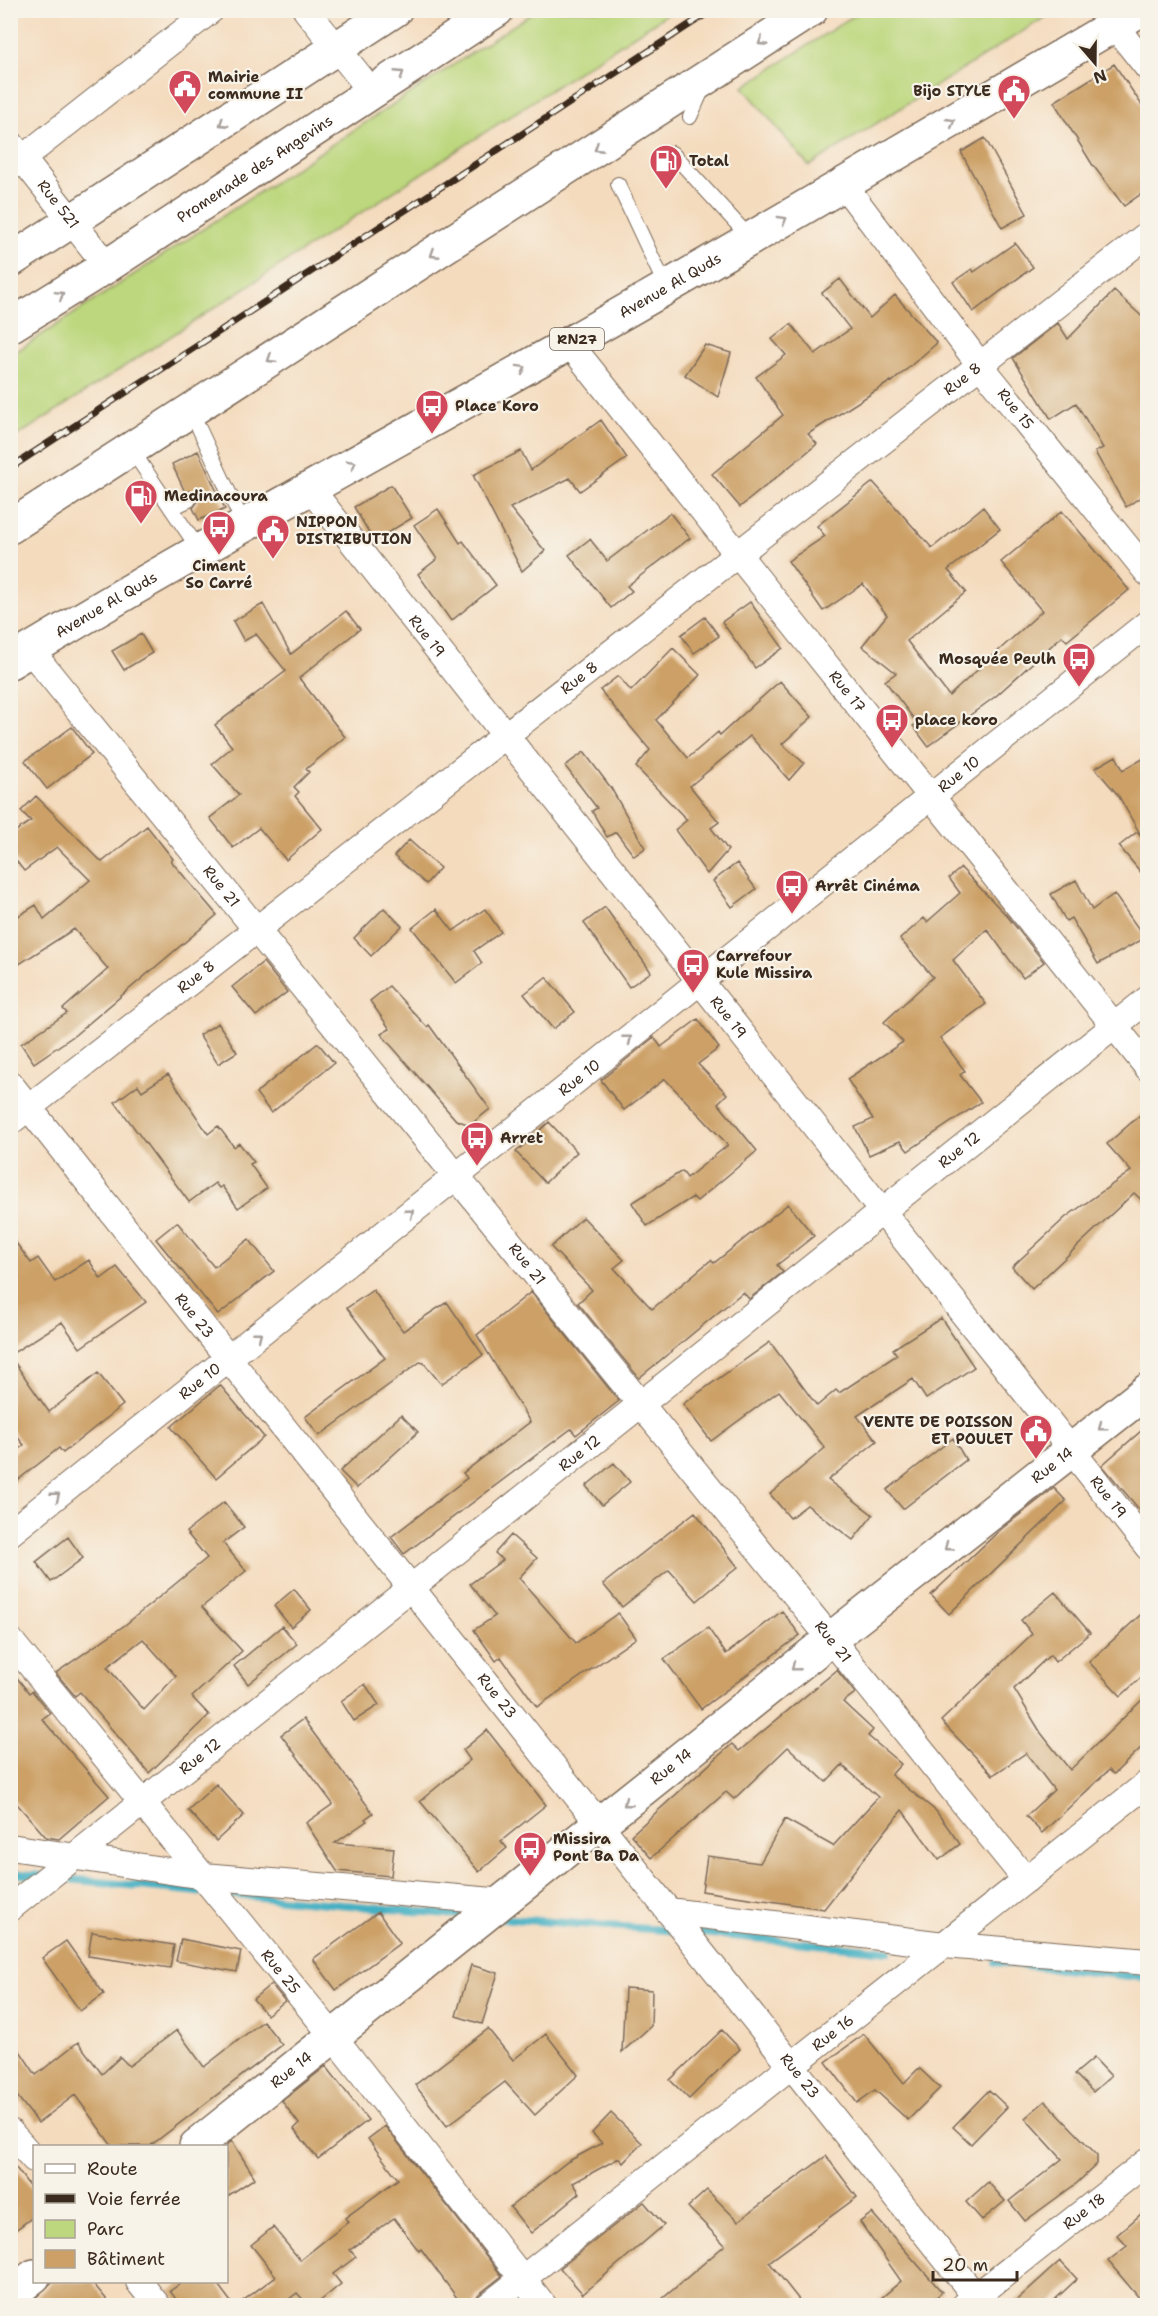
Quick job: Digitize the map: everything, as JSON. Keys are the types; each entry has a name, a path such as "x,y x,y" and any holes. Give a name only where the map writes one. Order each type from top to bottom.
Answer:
{"street":[{"path":"14,156 211,10"},
{"path":"306,10 372,92"},
{"path":"10,261 396,10"},
{"name":"Promenade des Angevins","path":"10,326 107,266 497,10"},
{"path":"10,527 553,184 811,10"},
{"path":"1127,18 1148,68"},
{"name":"Avenue Al Quds","path":"20,656 309,487 569,343 844,185 1127,18"},
{"name":"Rue 521","path":"14,156 73,221 107,266"},
{"name":"Rue 15","path":"844,185 980,365 1148,573"},
{"name":"Rue 8","path":"20,1114 1148,234"},
{"name":"Rue 17","path":"569,343 1148,1068"},
{"name":"Rue 19","path":"309,487 1148,1547"},
{"name":"Rue 10","path":"10,1533 1148,623"},
{"name":"Rue 21","path":"20,656 257,930 1026,1880"},
{"name":"Rue 12","path":"10,1908 1148,999"},
{"name":"Rue 23","path":"10,1084 20,1114 229,1358 792,2065 974,2302"},
{"name":"Rue 14","path":"197,2145 505,1902 832,1638 1148,1390"},
{"name":"Rue 25","path":"10,1640 333,2036 544,2306"},
{"name":"Rue 16","path":"488,2306 1148,1783"},
{"path":"10,1847 203,1876 505,1902"},
{"path":"668,1911 944,1945 1148,1962"},
{"path":"10,2132 33,2158"},
{"name":"Rue 18","path":"974,2302 1148,2161"},
{"path":"10,2295 33,2277"},
{"path":"140,2283 158,2306"}],"lane":[{"path":"690,117 707,78"},
{"path":"672,153 751,238"},
{"path":"618,184 666,287"},
{"path":"191,411 219,485 244,525"},
{"path":"131,449 200,551"},
{"path":"172,508 189,500"}],"green space":[{"path":"537,10 672,11 11,440 11,355"},
{"path":"861,11 1055,11 809,166 743,87"}],"building":[{"path":"1114,64 1148,114 1148,189 1124,206 1092,164 1054,102"},
{"path":"985,138 1027,214 1002,228 961,152"},
{"path":"1015,243 1033,267 973,312 953,282 972,269 974,272"},
{"path":"840,279 870,318 895,295 937,343 892,382 808,434 817,444 740,507 712,474 783,415 756,377 786,355 772,339 791,324 815,354 850,329 822,293"},
{"path":"1114,291 1148,322 1148,492 1126,507 1095,452 1103,448 1076,403 1051,419 1013,358 1058,323 1068,339"},
{"path":"705,345 731,353 718,397 685,375"},
{"path":"601,420 627,458 580,491 570,478 510,508 545,551 522,571 473,475 521,451 531,470"},
{"path":"198,451 225,509 199,520 193,508 198,501 197,496 190,491 185,492 172,464"},
{"path":"873,482 932,548 983,507 1000,529 948,570 966,592 907,641 949,696 1042,611 1001,562 1062,511 1129,590 1067,641 1062,636 996,696 928,746 913,726 917,723 885,681 896,673 862,646 887,615 863,584 823,611 788,561 825,536 817,526"},
{"path":"391,485 412,518 374,541 354,507"},
{"path":"438,509 460,543 463,541 496,585 451,621 418,574 437,559 414,525"},
{"path":"670,513 690,538 627,586 632,591 611,608 569,555 590,539 607,561"},
{"path":"750,602 783,648 755,668 722,622"},
{"path":"263,604 291,654 346,611 360,629 299,678 345,737 306,769 309,772 294,787 299,792 295,796 322,829 286,860 259,828 233,848 210,818 239,795 212,764 232,747 215,725 286,671 256,634 244,641 233,621"},
{"path":"705,617 719,636 694,653 681,635"},
{"path":"141,634 152,653 124,670 112,651"},
{"path":"673,648 700,675 656,720 688,758 718,732 720,735 780,681 812,717 782,744 804,763 789,780 750,736 690,786 719,822 711,828 728,850 707,874 675,830 687,820 636,767 650,750 600,690 618,676 631,691"},
{"path":"72,727 92,754 47,789 25,761"},
{"path":"584,752 611,788 645,848 634,856 616,832 607,837 592,811 597,808 565,766"},
{"path":"1116,756 1123,770 1148,756 1148,881 1119,846 1137,832 1143,839 1118,795 1095,768"},
{"path":"36,796 102,862 147,826 173,859 171,861 217,915 75,1035 34,1063 21,1044 67,1013 63,1009 108,969 74,929 10,970 10,921 36,905 44,919 90,880 57,847 24,871 10,853 10,835 31,821 21,811"},
{"path":"409,840 440,868 426,884 394,856"},
{"path":"737,863 756,889 732,907 713,881"},
{"path":"961,868 1008,917 1044,962 1023,978 987,929 953,960 986,1004 940,1038 965,1071 960,1075 981,1102 908,1151 900,1141 869,1155 855,1127 873,1119 847,1079 903,1042 884,1022 933,977 900,939 924,918 927,922 960,893 949,878"},
{"path":"1076,880 1092,910 1114,894 1145,938 1098,964 1071,918 1066,921 1051,894"},
{"path":"605,907 651,972 629,987 584,923"},
{"path":"384,908 402,926 371,956 354,938"},
{"path":"436,909 453,931 485,909 501,932 474,951 482,963 456,983 412,928"},
{"path":"263,962 287,992 256,1016 232,987"},
{"path":"546,977 575,1012 553,1029 524,994"},
{"path":"389,986 427,1027 429,1025 490,1109 470,1125 456,1120 381,1034 390,1029 370,1001"},
{"path":"698,1019 719,1048 698,1064 727,1094 718,1103 757,1151 697,1201 693,1197 647,1226 632,1203 682,1171 687,1178 728,1145 665,1079 624,1110 601,1080 654,1037 661,1047"},
{"path":"218,1023 237,1052 218,1064 199,1035"},
{"path":"318,1043 334,1063 271,1113 256,1093"},
{"path":"168,1074 208,1134 218,1126 234,1147 239,1143 254,1162 250,1164 267,1188 238,1208 222,1186 219,1188 215,1183 189,1202 115,1102 138,1085 142,1091"},
{"path":"1148,1108 1148,1206 1134,1193 1032,1289 1012,1267 1066,1217 1131,1171 1107,1144"},
{"path":"549,1122 577,1152 545,1183 516,1152"},
{"path":"788,1204 814,1236 777,1265 783,1272 749,1299 743,1292 639,1378 578,1303 592,1290 551,1247 583,1217 624,1260 614,1268 652,1309 711,1260 714,1263"},
{"path":"177,1222 214,1267 249,1239 274,1271 218,1315 156,1239"},
{"path":"10,1235 31,1263 38,1258 55,1282 89,1260 101,1279 117,1267 146,1302 80,1348 62,1322 10,1355"},
{"path":"373,1290 403,1331 447,1302 483,1355 441,1384 424,1363 420,1362 319,1436 305,1417 385,1358 347,1308"},
{"path":"531,1292 619,1401 576,1435 571,1429 404,1554 391,1537 467,1478 463,1473 530,1422 477,1335"},
{"path":"941,1318 974,1367 926,1399 913,1379 857,1416 877,1441 828,1480 873,1515 853,1540 807,1505 790,1518 770,1494 825,1448 779,1391 711,1441 683,1404 770,1342 817,1406 836,1390 839,1393 897,1355 893,1349"},
{"path":"10,1356 49,1412 98,1373 123,1405 63,1453 59,1448 10,1486 10,1456 24,1445 10,1428"},
{"path":"220,1385 264,1437 216,1478 171,1427"},
{"path":"401,1415 418,1432 357,1488 340,1471"},
{"path":"1148,1425 1148,1520 1102,1465"},
{"path":"953,1438 966,1460 903,1509 887,1490"},
{"path":"614,1463 630,1482 602,1505 586,1486"},
{"path":"1054,1488 1066,1501 949,1614 931,1595 1000,1530"},
{"path":"224,1502 244,1527 223,1543 246,1571 202,1607 242,1651 192,1697 209,1715 149,1773 80,1692 75,1696 56,1673 125,1625 207,1558 186,1532","holes":["143,1639 176,1676 144,1710 107,1667"]},
{"path":"695,1512 738,1567 697,1601 669,1570 622,1607 603,1584"},
{"path":"511,1535 537,1558 519,1578 576,1643 618,1613 636,1638 537,1707 501,1657 496,1661 474,1630 495,1616 470,1584 503,1560 495,1553"},
{"path":"68,1537 83,1558 51,1582 36,1562"},
{"path":"294,1589 311,1610 291,1627 274,1606"},
{"path":"1055,1592 1090,1633 1055,1662 1050,1655 1014,1689 1041,1733 1070,1770 1148,1694 1148,1741 1114,1774 1109,1770 1042,1833 1026,1816 1054,1790 1026,1753 993,1775 941,1721 1032,1634 1021,1620"},
{"path":"1148,1608 1148,1671 1121,1696 1089,1662"},
{"path":"782,1611 800,1635 701,1709 664,1659 708,1628 726,1654"},
{"path":"282,1626 297,1644 248,1684 234,1666"},
{"path":"10,1669 29,1693 32,1691 50,1713 42,1719 109,1796 59,1839 46,1837 10,1796"},
{"path":"837,1670 855,1693 843,1702 873,1730 868,1736 901,1764 891,1775 936,1811 960,1844 939,1860 902,1810 824,1909 702,1891 707,1856 760,1863 785,1819 833,1846 878,1797 842,1765 826,1782 788,1747 734,1799 726,1792 651,1858 631,1835 732,1744 739,1751"},
{"path":"365,1684 379,1705 354,1721 341,1701"},
{"path":"303,1719 373,1813 365,1819 367,1821 335,1843 394,1848 391,1876 337,1871 306,1823 333,1804 281,1735"},
{"path":"487,1730 546,1805 501,1841 507,1848 479,1872 420,1801 470,1760 463,1750"},
{"path":"216,1784 244,1815 216,1841 188,1810"},
{"path":"378,1912 400,1943 336,1990 313,1959"},
{"path":"92,1932 174,1945 170,1968 88,1956"},
{"path":"181,1939 241,1951 237,1972 176,1961"},
{"path":"66,1941 104,1994 80,2011 42,1958"},
{"path":"471,1965 498,1973 482,2024 456,2016"},
{"path":"271,1984 285,2001 267,2015 253,1999"},
{"path":"625,1988 652,1990 651,2026 622,2052"},
{"path":"263,2021 282,2045 151,2145 111,2145 75,2095 38,2123 10,2087 10,2036 36,2075 78,2042 102,2074 120,2057 129,2066 177,2030 204,2067"},
{"path":"488,2029 513,2060 546,2034 578,2075 535,2115 505,2082 447,2126 415,2085"},
{"path":"722,2030 740,2049 689,2099 670,2080"},
{"path":"864,2034 904,2083 919,2068 940,2088 908,2120 875,2090 857,2103 826,2062"},
{"path":"1094,2058 1111,2076 1093,2092 1075,2074"},
{"path":"326,2066 368,2120 318,2159 294,2129 299,2124 282,2101"},
{"path":"989,2090 1007,2107 971,2144 953,2127"},
{"path":"1045,2101 1097,2155 1097,2164 1077,2183 1025,2221 1009,2201 1062,2159 1025,2118"},
{"path":"611,2113 642,2143 623,2163 619,2158 573,2183 580,2193 531,2233 510,2207 567,2162 602,2143 592,2133"},
{"path":"385,2126 502,2276 478,2295 473,2306 463,2306 421,2249 419,2251 394,2218 350,2250 356,2257 333,2274 341,2284 314,2306 309,2306 297,2293 280,2306 236,2306 276,2276 251,2245 273,2227 300,2260 348,2222 345,2218 398,2179 368,2139"},
{"path":"232,2141 255,2178 228,2196 228,2145"},
{"path":"826,2156 857,2197 769,2262 804,2306 654,2306 725,2245 688,2207 707,2190 738,2221"},
{"path":"10,2160 33,2191 33,2217 10,2234"},
{"path":"988,2182 1005,2201 982,2220 966,2202"},
{"path":"644,2202 664,2225 583,2294 560,2268"},
{"path":"1148,2208 1148,2306 1146,2306 1108,2261 1127,2246 1117,2235"},
{"path":"872,2213 942,2292 927,2306 872,2306 901,2281 860,2222"},
{"path":"1060,2261 1077,2279 1048,2306 1010,2306"},
{"path":"51,2283 93,2283 112,2306 27,2306"},
{"path":"182,2283 217,2283 234,2306 181,2306 170,2291"}],"waterway":[{"path":"10,1873 42,1876"},
{"path":"58,1878 209,1893"},
{"path":"225,1894 469,1916"},
{"path":"497,1918 678,1931"},
{"path":"691,1932 888,1951"},
{"path":"996,1962 1148,1978"}],"railway":[{"path":"10,468 712,10"}],"place":[{"name":"Mairie commune II","path":"185,115"},
{"name":"Bijo STYLE","path":"1014,120"},
{"name":"Total","path":"666,190"},
{"name":"Place Koro","path":"432,435"},
{"name":"Medinacoura","path":"141,525"},
{"name":"Ciment So Carré","path":"219,556"},
{"name":"NIPPON DISTRIBUTION","path":"273,560"},
{"name":"Mosquée Peulh","path":"1079,688"},
{"name":"place koro","path":"892,749"},
{"name":"Arrêt Cinéma","path":"792,915"},
{"name":"Carrefour Kule Missira","path":"693,994"},
{"name":"Arret","path":"477,1167"},
{"name":"VENTE DE POISSON ET POULET","path":"1036,1460"},
{"name":"Missira Pont Ba Da","path":"530,1877"}]}
